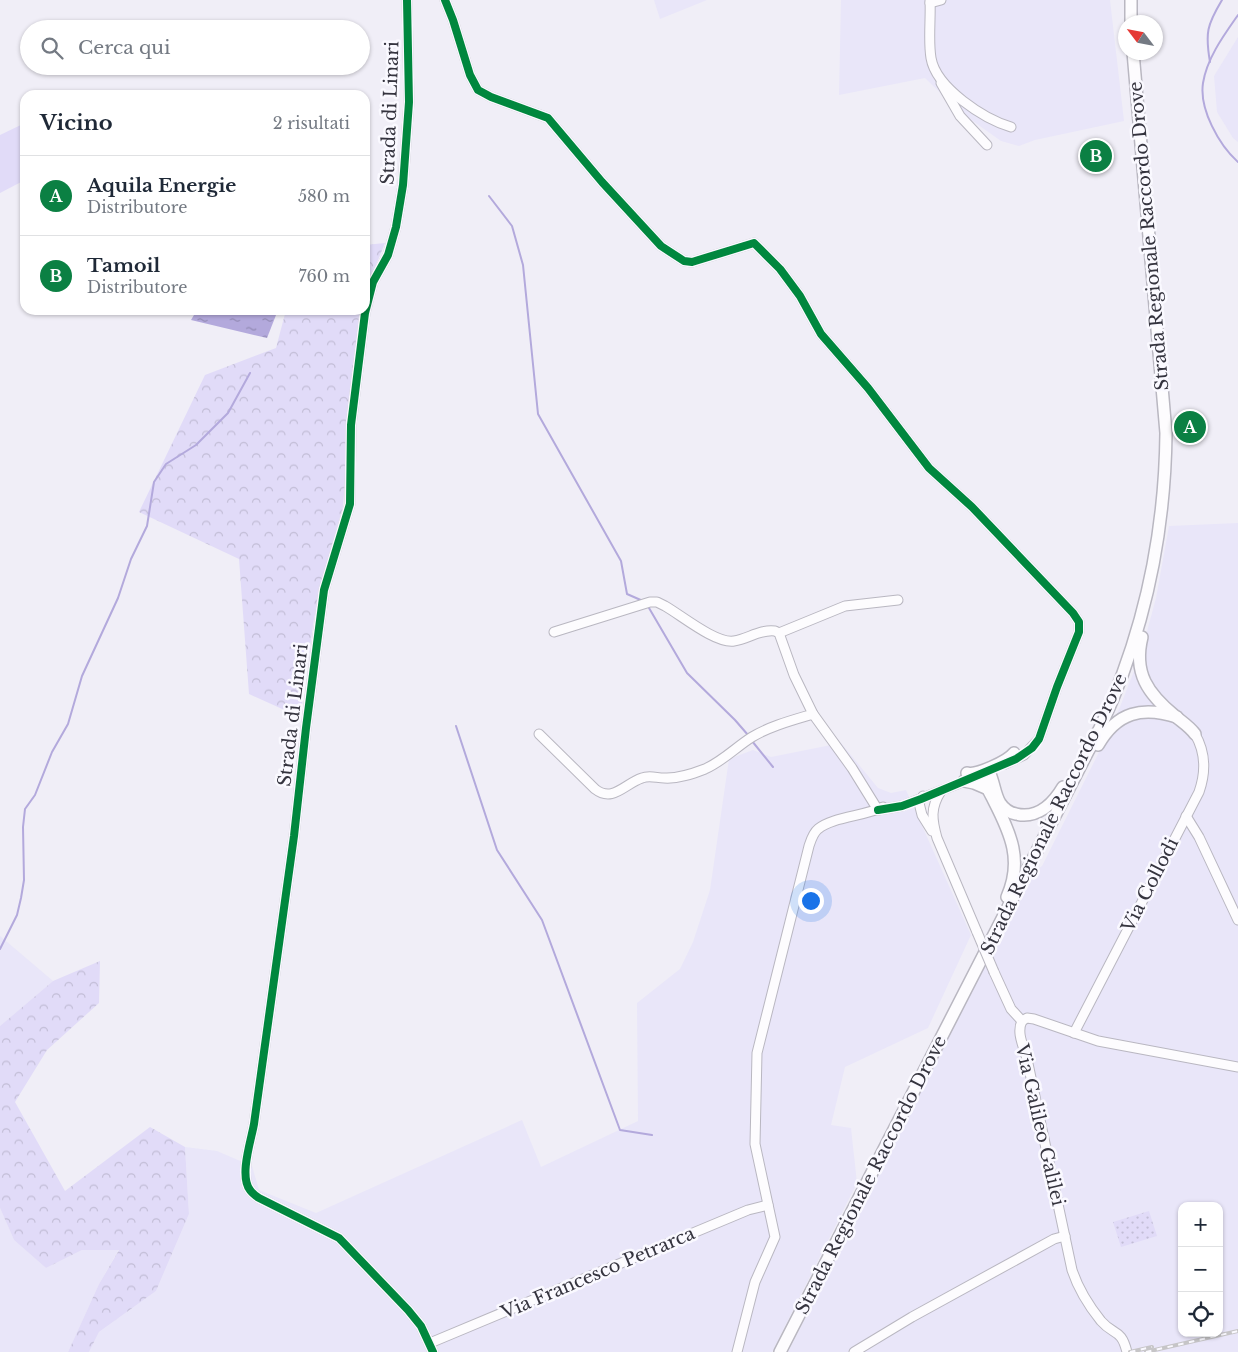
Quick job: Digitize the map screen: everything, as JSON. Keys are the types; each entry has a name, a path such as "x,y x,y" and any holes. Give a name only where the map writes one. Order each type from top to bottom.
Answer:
{"main road":[{"path":"1131,0 1131,15"},
{"name":"Strada Regionale Raccordo Drove","path":"780,1352 1101,726 1122,678 1141,619 1154,565 1162,506 1166,433 1134,60"},
{"path":"1154,565 1155,588 1140,645 1140,665 1144,680 1150,691 1195,734"},
{"path":"1010,758 989,768 984,781 992,788 1002,805 1016,814 1034,814 1050,804 1063,788 1107,700 1122,678"},
{"path":"1029,868 1048,844 1101,740 1112,726 1122,718 1141,712 1160,712 1177,718"},
{"path":"968,986 975,960 1005,902 1014,874 1014,853 1011,841 992,788 1010,758"},
{"path":"964,777 986,772"},
{"path":"964,777 974,783 992,788"}],"street":[{"name":"Strada di Linari","path":"370,294 373,282 391,246 403,185 409,102 407,0"},
{"path":"445,0 454,20 470,76 478,90 491,97 548,118 602,182 661,246 684,261 692,262 754,243 780,269 800,296 821,334 868,388 929,468 972,507 1074,613 1079,622 1079,632 1041,730 1029,744 1010,758 904,802 826,824 812,836 758,1053 755,1144 775,1237 756,1282 737,1352"},
{"path":"942,0 930,1 931,59 944,90 960,116 987,145"},
{"path":"936,71 962,100 991,120 1011,127"},
{"name":"Strada di Linari","path":"365,315 351,425 350,504 324,590 294,836 254,1124 246,1167 246,1182 250,1191 259,1198 339,1238 408,1310 421,1326 433,1352"},
{"path":"554,632 650,602 657,602 710,634 731,642 771,630 779,632 845,606 898,600"},
{"path":"779,632 794,675 813,714 852,768 874,811"},
{"path":"539,734 594,789 601,794 607,795 613,794 644,777 680,778 704,769 721,761 750,738 791,720 813,714"},
{"name":"Via Collodi","path":"1074,1033 1199,792 1204,773 1203,752 1195,734"},
{"path":"904,802 921,800 942,791 964,777"},
{"path":"937,838 924,818 920,806 921,800 925,795 964,777"},
{"path":"932,812 935,802 942,791"},
{"path":"921,800 925,802 932,812 937,838"},
{"path":"904,802 924,818"},
{"path":"1186,816 1199,837 1238,920"},
{"name":"Via Galileo Galilei","path":"937,838 1012,1012 1022,1021 1020,1034 1072,1270 1082,1292 1102,1321 1108,1328 1120,1335 1126,1348"},
{"path":"1022,1021 1026,1018 1034,1019 1098,1041 1238,1067"},
{"name":"Via Francesco Petrarca","path":"430,1343 748,1210 768,1205"},
{"path":"854,1352 961,1289 1054,1239 1065,1236"}],"shaded area":[{"path":"654,0 707,0 660,19"},
{"path":"841,0 1110,0 1124,121 1035,140 1019,146 1001,141 960,112 925,78 839,95"},
{"path":"1238,37 1238,142 1233,138 1217,112 1214,76"},
{"path":"1238,523 1238,1352 788,1352 1032,874 1042,866 1114,722 1136,666 1156,598 1169,526"},
{"path":"841,743 878,788 891,793 906,790 971,935 928,1028 845,1067 831,1125 851,1128 857,1183 772,1352 89,1352 99,1332 156,1291 189,1214 185,1147 217,1151 252,1166 259,1190 316,1213 522,1120 541,1167 638,1121 637,1003 680,969 693,942 710,890 729,759 753,750 771,757"},
{"path":"0,936 53,981 0,1026"},
{"path":"0,1208 14,1240 46,1268 82,1250 119,1249 99,1284 68,1352 0,1352"}],"green space":[{"path":"20,125 20,183 0,193 0,135"},
{"path":"385,243 370,280 370,244"},
{"path":"285,315 362,315 352,394 343,507 326,566 314,619 300,717 249,694 239,559 139,512 205,375 276,348"},
{"path":"100,961 99,1003 47,1050 15,1102 65,1191 150,1127 185,1147 189,1214 156,1291 99,1332 89,1352 68,1352 99,1284 119,1250 82,1250 46,1268 14,1240 0,1208 0,1026 53,981"},
{"path":"1149,1211 1157,1236 1121,1247 1113,1222"}],"water":[{"path":"194,315 276,315 267,338 191,320"}],"waterway":[{"path":"1210,62 1208,29 1222,0"},
{"path":"1238,15 1212,56 1203,83 1204,104 1207,115 1224,146 1238,162"},
{"path":"489,196 512,226 523,265 538,414 621,561 627,594 643,601"},
{"path":"0,949 17,915 21,898 24,880 23,827 25,809 35,795 52,752 68,724 82,676 118,598 131,559 147,526 154,482 166,464 196,445 228,413 250,373"},
{"path":"649,608 687,673 748,735"},
{"path":"456,726 497,850 542,920 620,1130 652,1135"},
{"path":"752,741 773,767"}],"railway":[{"path":"1146,1352 1238,1331"},
{"path":"1130,1352 1152,1347"}],"cycle path":[{"path":"370,294 373,282 388,255 396,227 403,185 409,102 407,0"},
{"path":"445,0 470,75 478,90 491,97 548,118 602,182 661,246 684,261 692,262 754,243 780,269 800,296 821,334 868,388 929,468 972,507 1073,613 1079,622 1079,632 1039,739 1032,748 1016,759 921,799 902,806 878,810"},
{"path":"365,315 351,425 350,504 324,590 294,836 254,1124 247,1158 246,1176 250,1190 259,1198 339,1238 408,1310 421,1326 433,1352"}],"place":[{"name":"Tamoil","path":"1096,156"},
{"name":"Aquila Energie","path":"1190,427"}]}
